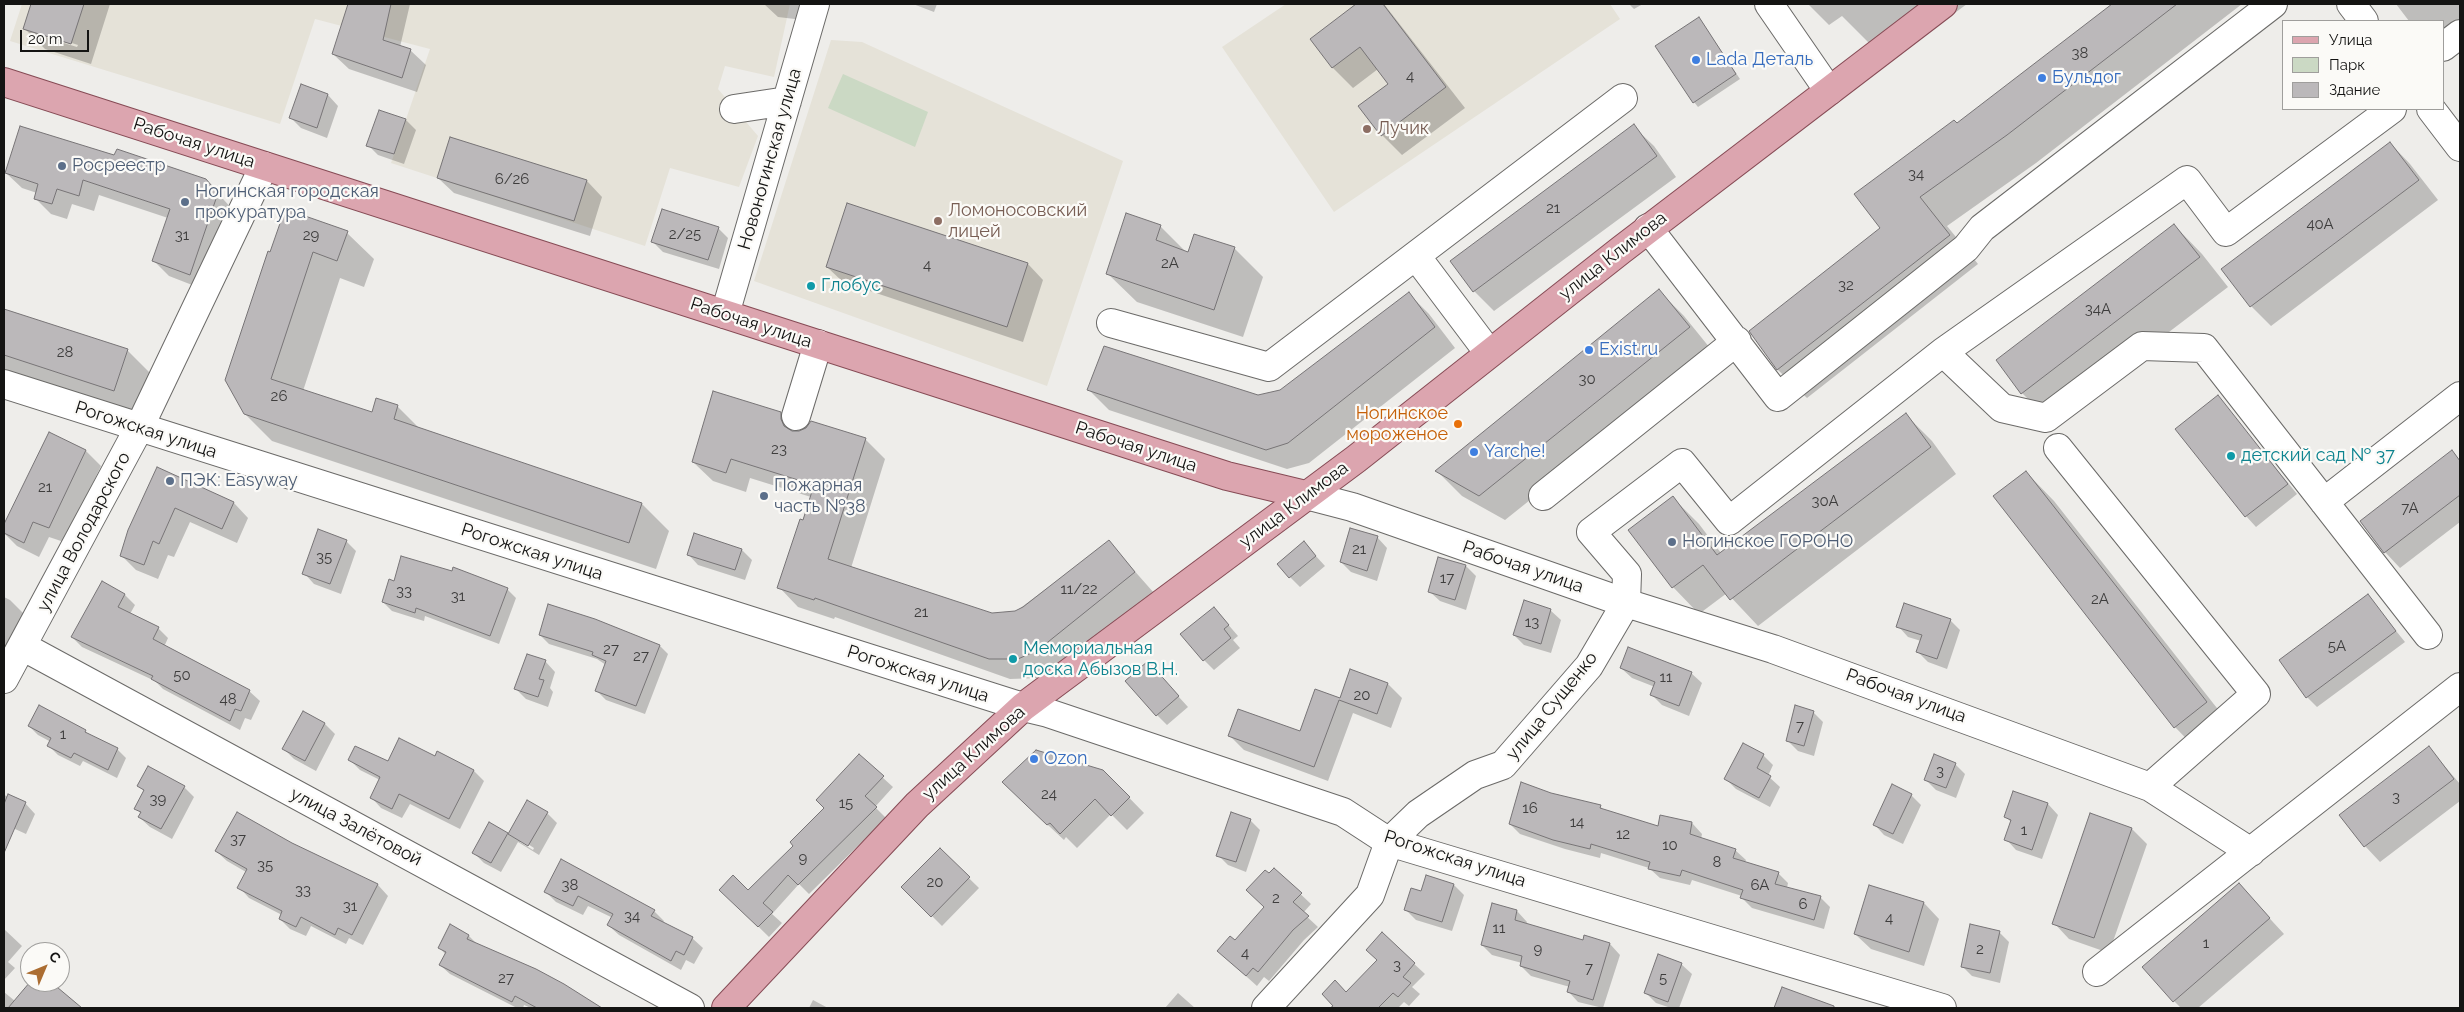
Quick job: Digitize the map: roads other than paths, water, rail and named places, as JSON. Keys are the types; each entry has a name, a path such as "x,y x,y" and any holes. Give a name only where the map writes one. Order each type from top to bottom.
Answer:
{"main road":[{"name":"улица Климова","path":"726,1008 917,804 1023,707 1356,459 1648,228 1943,4"},
{"name":"Рабочая улица","path":"4,82 1226,476 1306,495"}],"street":[{"name":"Новоногинская улица","path":"725,314 815,4"},
{"path":"1770,4 1829,91"},
{"path":"1648,228 1778,397 1966,248 1982,228 2273,4"},
{"path":"2351,4 2363,20"},
{"path":"2444,46 2460,34"},
{"path":"1111,323 1269,367 1624,98"},
{"path":"734,109 787,101"},
{"path":"1626,603 1627,574 1591,532 1682,463 1729,521 1943,352 2187,180 2226,232 2391,110"},
{"path":"2432,110 2460,147"},
{"name":"улица Володарского","path":"4,679 140,428 264,166"},
{"path":"1416,256 1489,353"},
{"path":"1543,496 1736,341"},
{"path":"796,416 818,344"},
{"path":"1943,352 2002,408 2046,418 2142,346 2204,348 2428,634"},
{"name":"Рогожская улица","path":"4,384 1048,714 1343,812 1389,842 1942,1008"},
{"path":"2324,502 2460,396"},
{"path":"2058,448 2256,694 2150,787"},
{"name":"Рабочая улица","path":"1306,495 1352,507 1626,603 1773,649 2150,787 2251,852"},
{"name":"улица Сущенко","path":"1266,1008 1370,895 1389,842 1418,814 1475,775 1504,765 1589,666 1626,603"},
{"name":"улица Залётовой","path":"22,646 690,1008"},
{"path":"2097,972 2460,687"}],"place":[{"name":"Lada Деталь","path":"1696,60"},
{"name":"Бульдог","path":"2042,78"},
{"name":"Лучик","path":"1367,129"},
{"name":"Росреестр","path":"62,166"},
{"name":"Ногинская городская прокуратура","path":"185,202"},
{"name":"Ломоносовский лицей","path":"938,221"},
{"name":"Глобус","path":"811,286"},
{"name":"Exist.ru","path":"1589,350"},
{"name":"Ногинское мороженое","path":"1458,424"},
{"name":"Yarche!","path":"1474,452"},
{"name":"детский сад № 37","path":"2231,456"},
{"name":"ПЭК: Easyway","path":"170,481"},
{"name":"Пожарная часть №38","path":"764,496"},
{"name":"Ногинское ГОРОНО","path":"1672,542"},
{"name":"Мемориальная доска Абызов В.Н.","path":"1013,659"},
{"name":"Ozon","path":"1034,759"}]}
